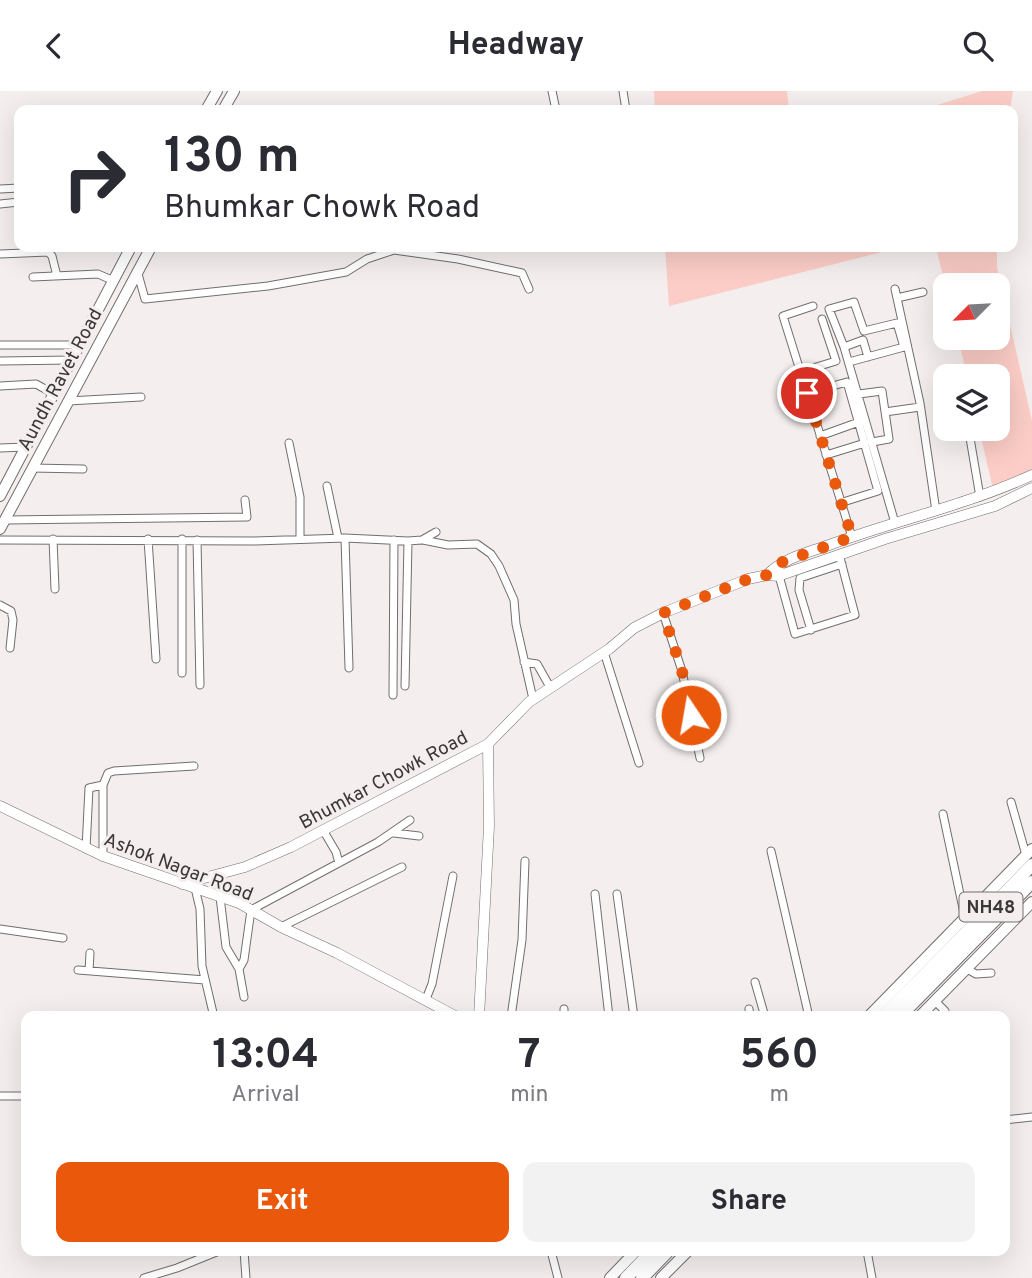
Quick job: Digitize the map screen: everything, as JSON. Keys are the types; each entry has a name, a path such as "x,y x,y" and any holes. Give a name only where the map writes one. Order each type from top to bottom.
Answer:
{"highway":[{"name":"NH48","path":"889,1011 1030,857"},
{"name":"NH48","path":"905,1011 1032,882"},
{"path":"626,1278 647,1256"},
{"path":"642,1278 663,1256"}],"main road":[{"name":"Aundh Ravet Road","path":"0,496 6,474 26,447 128,252"},
{"name":"Aundh Ravet Road","path":"2,524 149,252"},
{"path":"874,1011 965,918 1030,857"},
{"path":"925,1011 1032,902"},
{"path":"610,1278 631,1256"},
{"path":"661,1278 683,1256"}],"street":[{"path":"0,254 48,252 52,256 57,276"},
{"path":"138,274 145,299 268,286 346,272 367,259 388,252"},
{"path":"408,252 458,259 522,273 529,289"},
{"path":"33,277 98,274 114,281"},
{"path":"895,289 920,408 936,511"},
{"path":"897,298 923,292"},
{"path":"841,503 878,491 859,394 829,309 854,302 864,331 897,323 904,347 849,362"},
{"path":"813,306 783,316 852,537"},
{"path":"800,372 836,361 822,319"},
{"path":"844,347 863,340 869,357"},
{"path":"0,345 80,345"},
{"path":"0,361 72,361"},
{"path":"807,393 847,382 899,535"},
{"path":"0,386 36,384 54,394"},
{"path":"826,455 889,439 882,391 859,394"},
{"path":"68,401 141,397"},
{"path":"885,412 920,408"},
{"path":"820,436 859,422"},
{"path":"971,441 980,497"},
{"path":"289,443 300,497 300,539"},
{"path":"0,448 26,447"},
{"path":"32,468 83,468"},
{"path":"767,575 777,564 852,537 980,497 1032,475"},
{"path":"327,486 342,538 349,668"},
{"name":"Bhumkar Chowk Road","path":"182,884 245,867 323,830 488,744 512,717 533,699 604,652 634,628 663,613 748,579 778,576 841,559 899,535 995,506 1032,488"},
{"path":"2,524 247,517 246,500"},
{"path":"422,540 436,532"},
{"path":"0,540 342,538 422,540 448,545 477,544 491,554 499,566 514,600 533,699"},
{"path":"53,539 55,589"},
{"path":"148,539 156,659"},
{"path":"182,539 182,673"},
{"path":"197,540 200,685"},
{"path":"393,695 394,540"},
{"path":"405,686 408,541"},
{"path":"777,564 795,634 811,630 855,615 841,559 800,578 799,590 811,630"},
{"path":"0,605 11,611 13,620 10,648"},
{"path":"663,613 682,671 700,758"},
{"path":"604,652 639,763"},
{"path":"524,662 537,664 550,687"},
{"path":"479,1011 489,826 488,744"},
{"path":"103,856 103,785 106,776 114,771 194,766"},
{"path":"86,849 89,788 103,785"},
{"path":"1011,802 1030,857"},
{"name":"Ashok Nagar Road","path":"0,806 103,856 239,903 447,1011"},
{"path":"943,814 965,918"},
{"path":"239,969 244,960 251,911 394,833 410,820"},
{"path":"323,830 336,852 338,863"},
{"path":"394,833 419,836"},
{"path":"771,851 808,1011"},
{"path":"512,1011 522,940 525,861"},
{"path":"281,927 402,867"},
{"path":"426,999 432,984 453,876"},
{"path":"195,888 200,909 205,980 213,1011"},
{"path":"595,894 608,1011"},
{"path":"617,894 633,1011"},
{"path":"220,897 226,947 239,969 244,997"},
{"path":"0,929 63,938"},
{"path":"89,971 90,953"},
{"path":"967,969 976,974 991,973"},
{"path":"78,970 205,980"},
{"path":"755,982 763,1011"},
{"path":"935,1001 945,1011"},
{"path":"0,1096 21,1096"},
{"path":"1010,1119 1032,1117"},
{"path":"144,1278 204,1256"},
{"path":"244,1256 246,1278"},
{"path":"552,1256 558,1278"},
{"path":"868,1256 872,1278"}],"shaded area":[{"path":"654,91 787,91 788,105 655,105"},
{"path":"982,91 1013,91 1011,105 937,105"},
{"path":"665,252 882,252 669,306"},
{"path":"937,252 997,252 998,273 942,273"},
{"path":"1010,324 1032,421 1032,472 994,493 982,441 1010,441 1010,364 964,364 961,350 1010,350"}],"route":[{"path":"691,715 682,671 663,613 748,579 767,575 777,564 852,537 807,393"}]}
